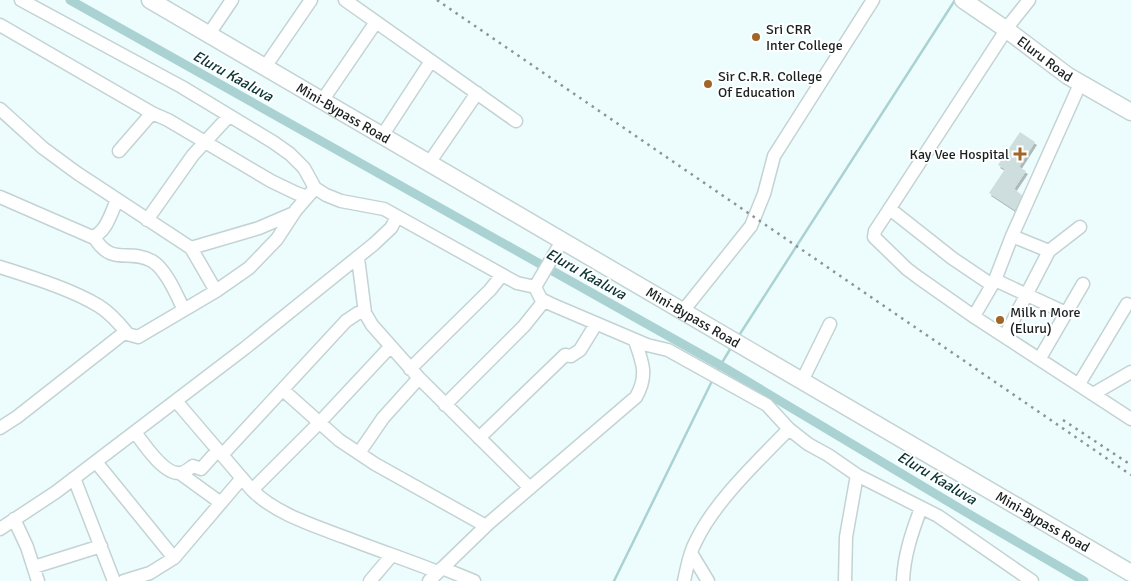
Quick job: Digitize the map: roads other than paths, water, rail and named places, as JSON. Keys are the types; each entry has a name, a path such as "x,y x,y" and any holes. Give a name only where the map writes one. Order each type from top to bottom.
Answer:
{"main road":[{"name":"Mini-Bypass Road","path":"150,0 428,163 559,246 685,312 1131,573"},
{"name":"Eluru Road","path":"963,0 1131,101"},
{"name":"Eluru Road","path":"976,0 1068,76 1131,112"}],"street":[{"path":"21,0 173,83 273,142 290,154 304,168 316,193"},
{"path":"209,34 232,0"},
{"path":"265,67 311,0"},
{"path":"345,0 516,121"},
{"path":"685,312 751,226 764,194 774,156 873,0"},
{"path":"1029,0 1005,24 875,231 874,237 907,269 974,316 1131,418"},
{"path":"322,101 376,22"},
{"path":"0,25 271,181 296,193 316,193 342,201 384,209 517,283 535,287"},
{"path":"382,136 431,60"},
{"path":"974,316 993,282 1080,84"},
{"path":"428,163 477,93"},
{"path":"0,109 43,148 117,200 191,248 216,291"},
{"path":"120,150 152,113"},
{"path":"147,220 194,155 229,116"},
{"path":"191,248 259,228 294,212 316,193"},
{"path":"0,197 94,237 100,246 114,255 152,261 168,279 184,310"},
{"path":"94,237 104,228 117,200"},
{"path":"890,209 939,248 993,282 1066,312"},
{"path":"0,428 124,333 138,337 216,291 249,268 277,239 294,212"},
{"path":"0,529 96,462 245,348 358,258 391,228 397,217"},
{"path":"1005,336 1050,251 1080,227"},
{"path":"1012,236 1050,251"},
{"path":"535,287 559,246"},
{"path":"358,258 365,313 390,347 530,488"},
{"path":"0,267 38,280 98,306 117,321 127,334"},
{"path":"359,453 414,373 502,275"},
{"path":"1040,358 1083,284"},
{"path":"535,287 544,301 635,341 657,349 668,350 767,405 789,429 808,444 857,475 938,516 1032,581"},
{"path":"446,405 524,326 544,301"},
{"path":"1079,384 1127,304"},
{"path":"181,474 193,466 202,469 283,390 346,321 358,313 365,313"},
{"path":"479,438 566,355 571,356 580,350 596,324"},
{"path":"802,381 830,324"},
{"path":"436,574 486,526 636,397 643,385 643,370 635,341"},
{"path":"252,490 319,423 390,347"},
{"path":"1093,394 1131,372"},
{"path":"283,390 339,440 375,464 486,526"},
{"path":"176,400 252,490 260,498 276,508 436,574 474,581"},
{"path":"684,581 696,540 726,496 789,429"},
{"path":"134,432 162,465 181,474 221,503"},
{"path":"96,462 174,558"},
{"path":"844,581 846,538 857,475"},
{"path":"74,478 114,581"},
{"path":"124,581 152,577 174,558 242,478"},
{"path":"903,581 904,560 921,508"},
{"path":"14,519 27,547 38,581"},
{"path":"34,567 101,546"},
{"path":"691,553 708,581"},
{"path":"370,581 392,555"}],"waterway":[{"name":"Eluru Kaaluva","path":"70,0 720,365 1084,581"},
{"path":"738,337 955,0"},
{"path":"717,371 732,346"},
{"path":"614,581 713,379"}],"railway":[{"path":"437,0 1131,475"},
{"path":"1063,420 1131,465"}],"place":[{"name":"Sri CRR Inter College","path":"756,37"},
{"name":"Sir C.R.R. College Of Education","path":"708,84"},
{"name":"Kay Vee Hospital","path":"1020,154"},
{"name":"Milk n More (Eluru)","path":"1000,320"}]}
